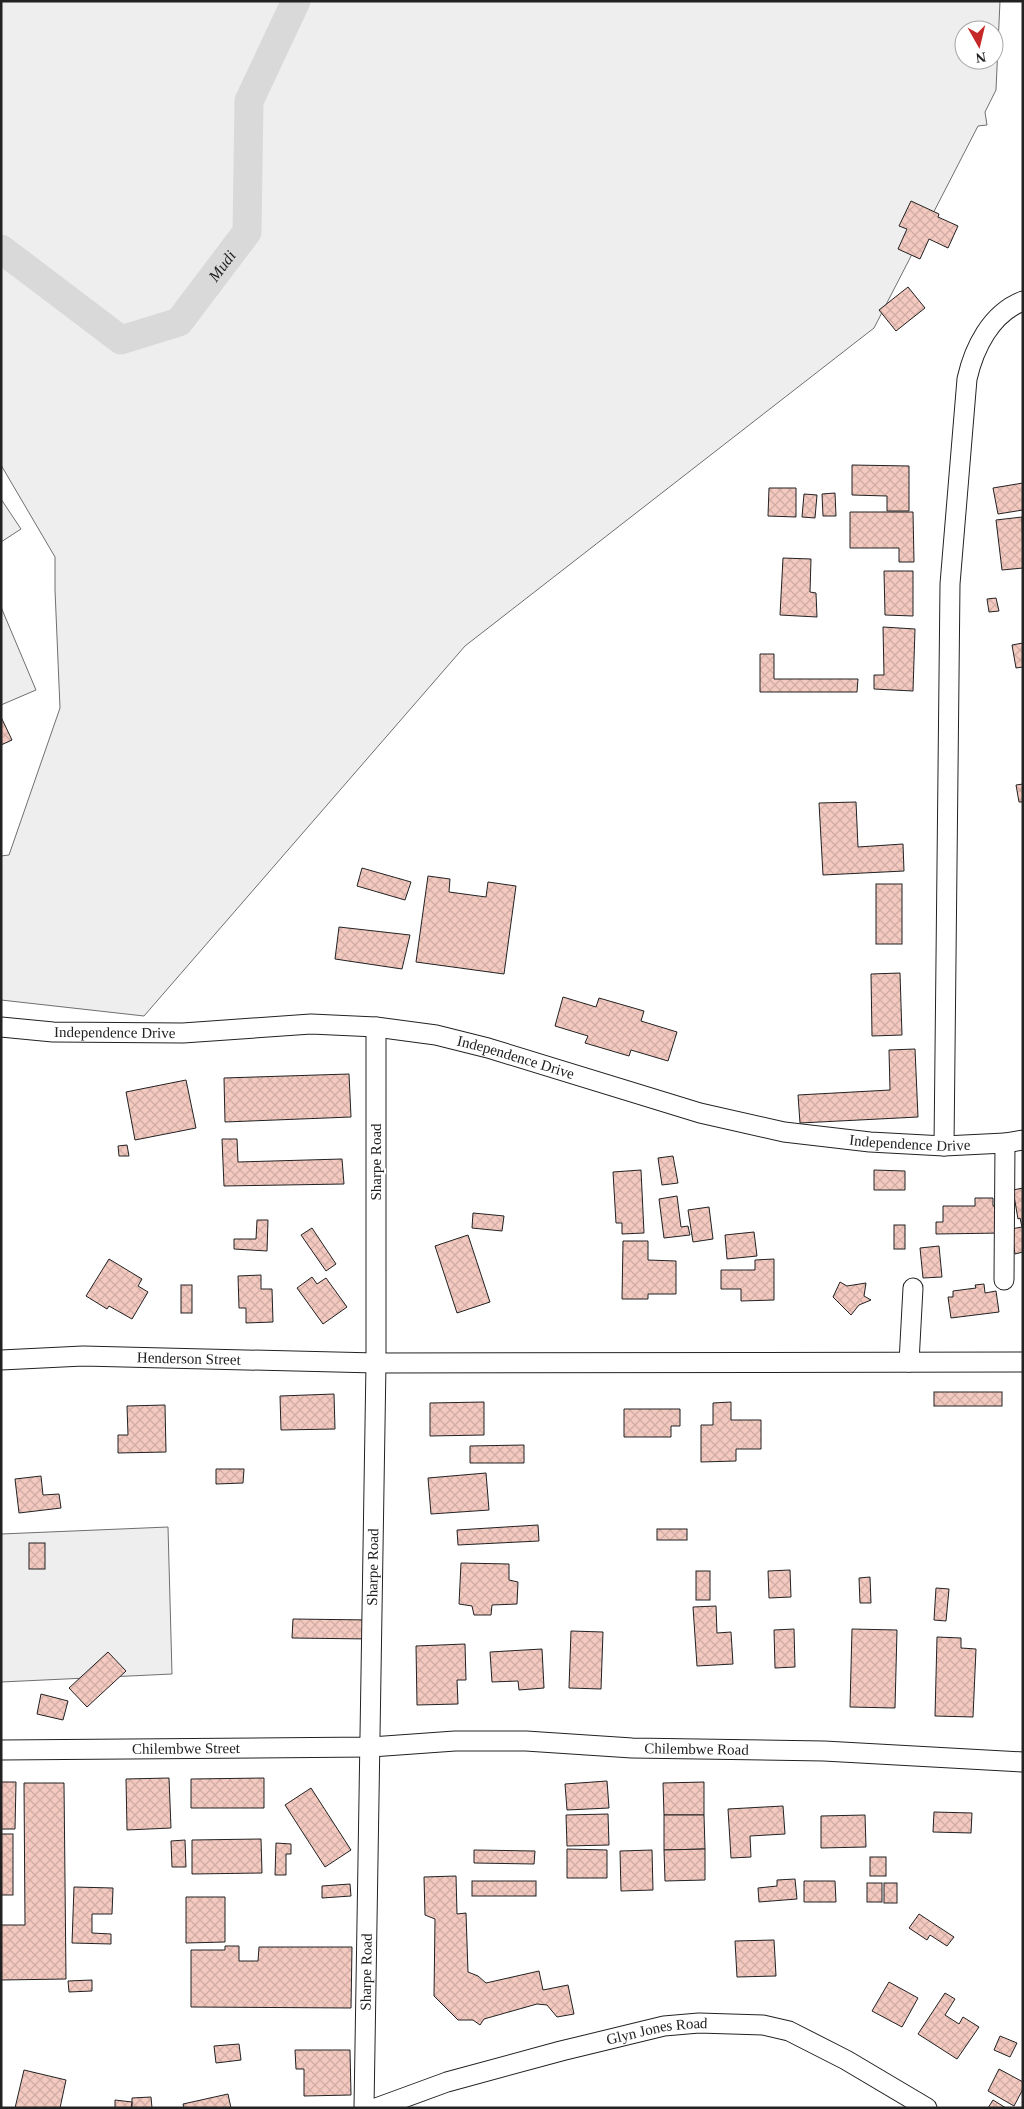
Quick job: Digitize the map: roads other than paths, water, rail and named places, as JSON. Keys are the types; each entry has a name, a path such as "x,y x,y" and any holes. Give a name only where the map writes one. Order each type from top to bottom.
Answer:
{"street":[{"path":"944,1146 950,584 967,380 972,358 996,318 1011,305 1023,301"},
{"name":"Independence Drive","path":"1,1027 53,1032 183,1033 311,1024 376,1027 436,1035 488,1048 700,1113 784,1132 870,1142 944,1146 1014,1142"},
{"name":"Sharpe Road","path":"364,2108 376,1363 376,1027"},
{"path":"1004,1280 1014,1142"},
{"path":"909,1362 912,1288"},
{"name":"Henderson Street","path":"1,1360 84,1356 376,1363 1023,1362"},
{"name":"Chilembwe Road","path":"371,1747 456,1741 526,1741 632,1748 824,1751 1023,1762"},
{"name":"Chilembwe Street","path":"1,1750 371,1747"},
{"name":"Glyn Jones Road","path":"376,2108 447,2082 664,2026 699,2023 737,2023 763,2025 789,2031 846,2060 927,2108"}],"waterway":[{"name":"Mudi","path":"1,249 121,340 179,322 247,232 249,101 296,1"}]}
